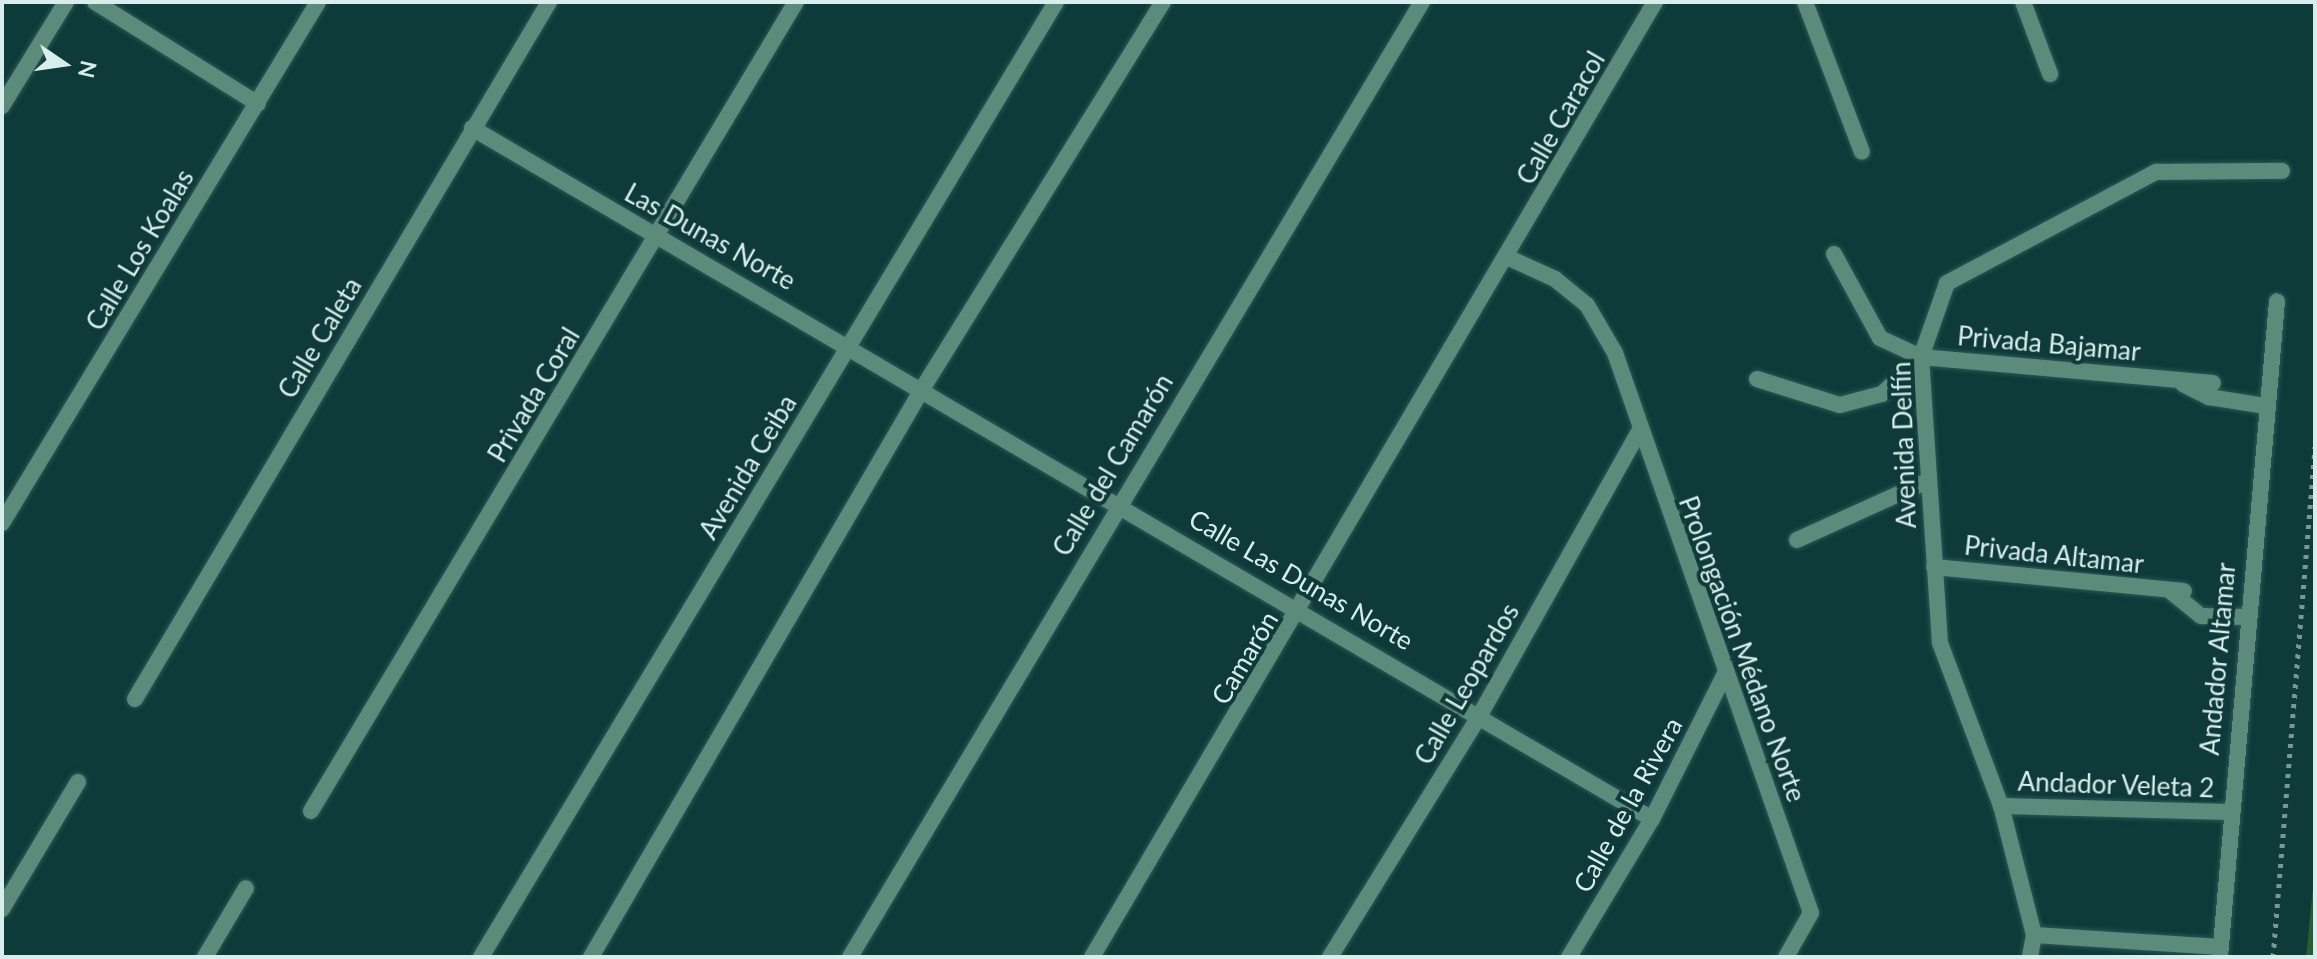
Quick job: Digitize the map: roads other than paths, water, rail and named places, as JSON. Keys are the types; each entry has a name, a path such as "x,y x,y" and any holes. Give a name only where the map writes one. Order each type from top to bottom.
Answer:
{"street":[{"path":"2,106 66,2"},
{"path":"95,2 258,104"},
{"name":"Calle Los Koalas","path":"2,523 318,2"},
{"name":"Calle Caleta","path":"135,699 549,2"},
{"name":"Privada Coral","path":"311,811 796,2"},
{"name":"Avenida Ceiba","path":"481,957 1056,2"},
{"path":"591,957 924,386 1163,2"},
{"name":"Calle del Camarón","path":"850,957 1119,501 1422,2"},
{"name":"Calle Caracol","path":"1509,258 1655,2"},
{"path":"1805,2 1862,152"},
{"path":"2023,2 2050,74"},
{"name":"Las Dunas Norte","path":"472,128 924,386"},
{"name":"Avenida Delfín","path":"2030,957 2034,935 2001,806 1940,643 1925,482 1921,357 1947,283 2156,172 2282,171"},
{"name":"Privada Bajamar","path":"1834,254 1880,338 1921,357 2213,383"},
{"name":"Prolongación Médano Norte","path":"1509,258 1555,279 1587,305 1615,353 1639,431 1811,913 1786,957"},
{"name":"Camarón","path":"1092,957 1302,610 1509,258"},
{"name":"Andador Altamar","path":"2220,952 2255,510 2277,301"},
{"path":"1757,379 1840,405 1882,394 1921,357"},
{"name":"Privada Bajamar","path":"2173,379 2209,397 2266,406"},
{"name":"Calle Las Dunas Norte","path":"924,386 1481,713 1652,819"},
{"name":"Calle Leopardos","path":"1330,957 1481,713 1639,431"},
{"path":"1797,540 1925,482"},
{"name":"Privada Altamar","path":"1934,567 2176,590 2201,616 2246,617"},
{"name":"Calle de la Rivera","path":"1569,957 1652,819 1725,674"},
{"path":"2,909 78,782"},
{"name":"Andador Veleta 2","path":"2001,806 2230,812"},
{"path":"205,957 246,888"},
{"path":"2034,935 2220,952"}]}
